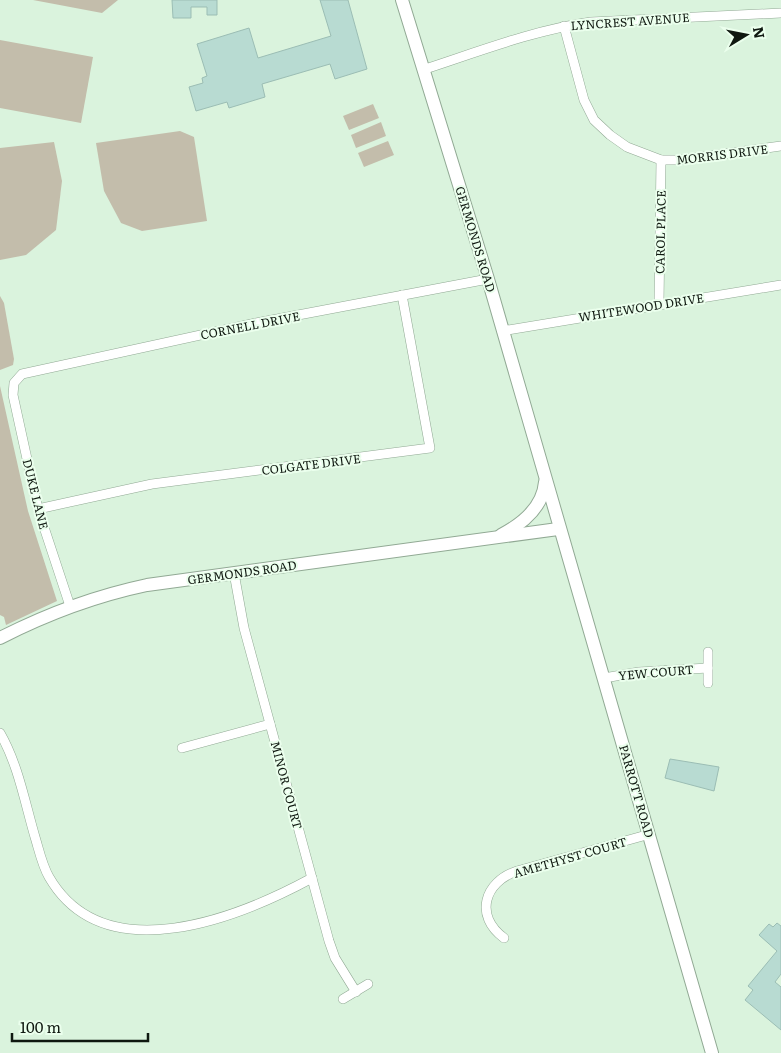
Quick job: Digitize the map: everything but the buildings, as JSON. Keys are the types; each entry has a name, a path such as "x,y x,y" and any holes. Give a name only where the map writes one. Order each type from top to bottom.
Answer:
{"street":[{"name":"GERMONDS ROAD","path":"0,638 70,606 104,595 147,585 558,529 488,279 425,69 402,0"},
{"name":"LYNCREST AVENUE","path":"425,69 539,32 564,26 591,22 781,13"},
{"name":"MORRIS DRIVE","path":"564,26 584,100 594,120 627,147 661,160 679,160 781,146"},
{"name":"CAROL PLACE","path":"659,303 661,160"},
{"name":"CORNELL DRIVE","path":"16,380 29,371 256,323 488,279"},
{"name":"WHITEWOOD DRIVE","path":"502,331 659,303 781,285"},
{"name":"COLGATE DRIVE","path":"38,509 152,484 430,448 402,296"},
{"name":"DUKE LANE","path":"16,380 13,395 38,509 70,606"},
{"name":"GERMONDS ROAD","path":"493,539 516,527 530,515 542,496 544,480"},
{"name":"PARROTT ROAD","path":"558,529 650,834 712,1053"},
{"name":"MINOR COURT","path":"234,573 244,628 333,952 356,992"},
{"name":"YEW COURT","path":"708,652 708,683"},
{"name":"YEW COURT","path":"604,678 640,672 708,668"},
{"path":"182,748 270,724"},
{"path":"0,733 11,757 49,876 73,908 92,920 119,928 148,930 196,924 256,907 312,878"},
{"name":"AMETHYST COURT","path":"504,938 492,928 486,913 489,896 502,878 517,871 650,834"},
{"path":"344,999 368,984"}],"shaded area":[{"path":"33,0 118,0 102,13"},
{"path":"0,40 93,57 81,123 0,108"},
{"path":"373,104 379,118 349,130 343,116"},
{"path":"381,122 386,136 356,148 351,135"},
{"path":"180,131 194,137 207,221 142,231 121,223 104,191 96,143"},
{"path":"388,141 394,155 364,167 358,153"},
{"path":"54,142 62,181 56,230 26,255 0,260 0,148"},
{"path":"0,296 4,303 14,359 13,365 0,370"},
{"path":"0,386 28,511 57,601 6,625 4,617 0,615"}]}
